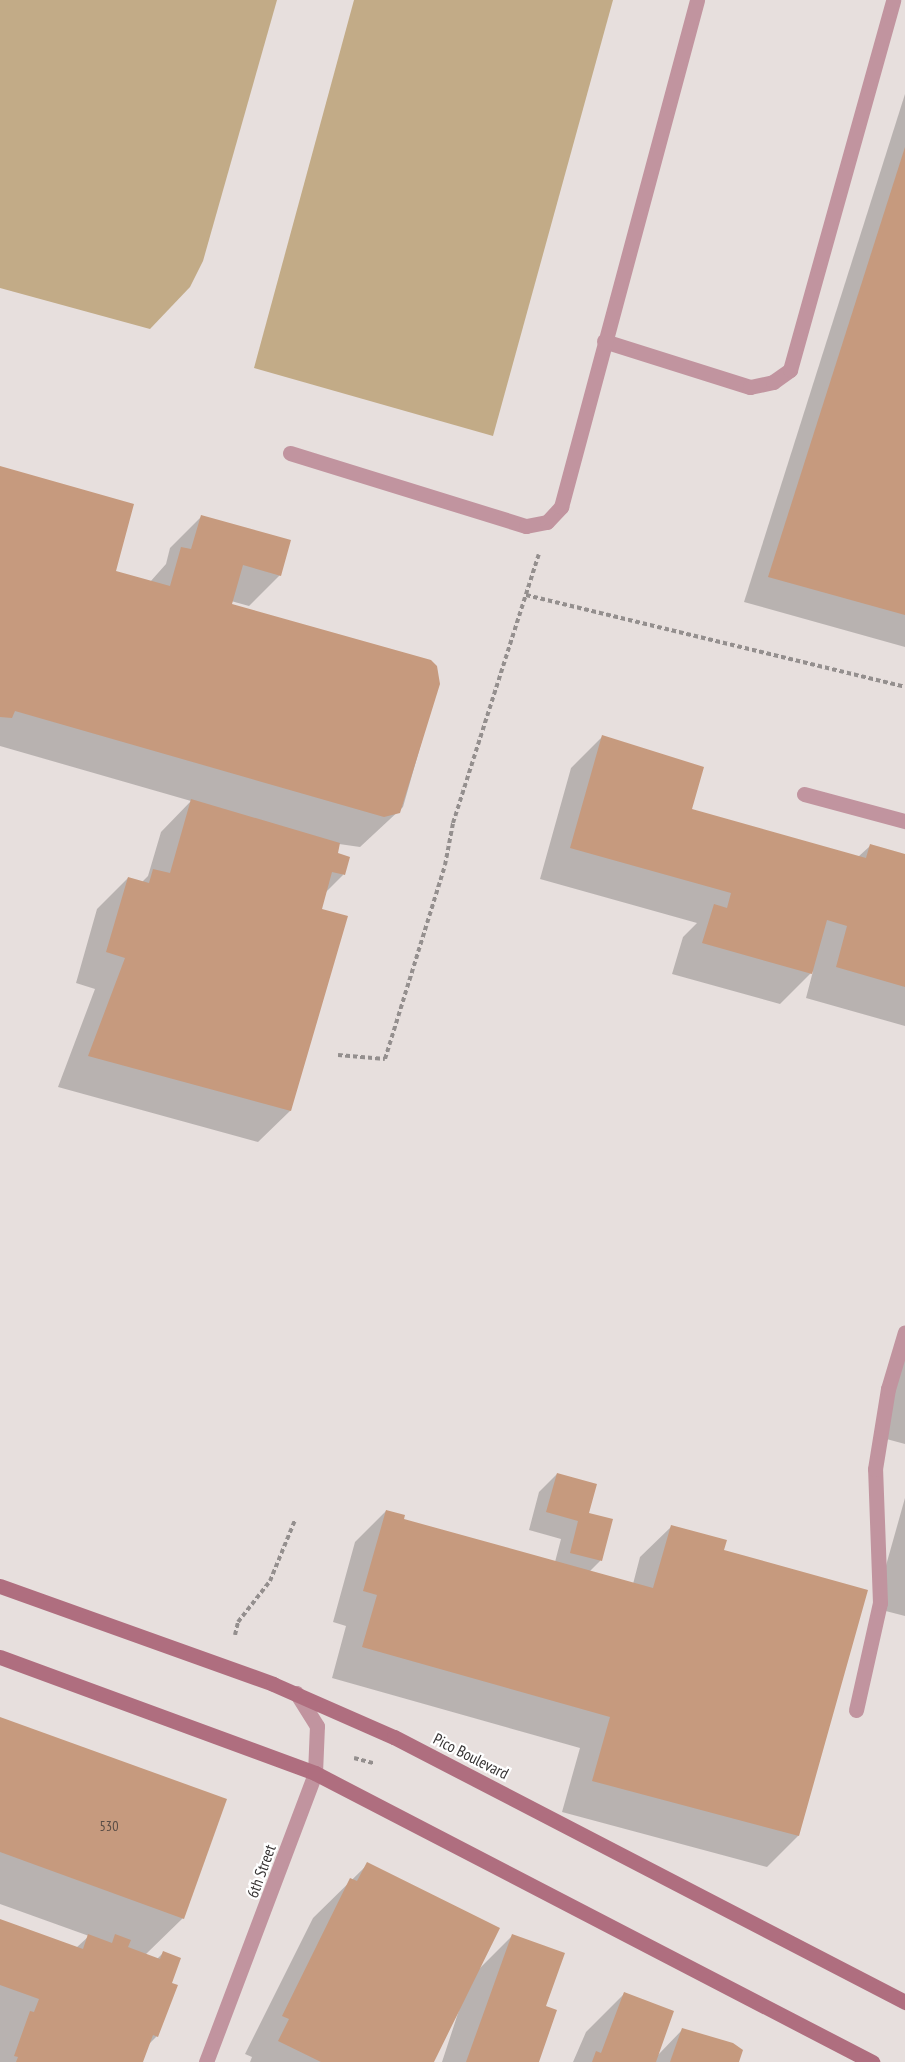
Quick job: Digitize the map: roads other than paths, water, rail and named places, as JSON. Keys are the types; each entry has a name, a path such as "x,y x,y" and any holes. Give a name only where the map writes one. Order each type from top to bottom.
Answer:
{"main road":[{"name":"Pico Boulevard","path":"0,1586 296,1693 416,1748 905,2002"},
{"path":"0,1657 315,1773 872,2062"}],"street":[{"path":"290,453 526,526 547,522 561,507 697,0"},
{"path":"604,341 750,387 773,382 790,370 893,0"},
{"path":"804,794 905,821"},
{"path":"856,1710 880,1603 875,1469 888,1389 905,1332"},
{"name":"6th Street","path":"206,2062 315,1773 317,1726 296,1693"},
{"path":"888,1994 905,1992"}]}
